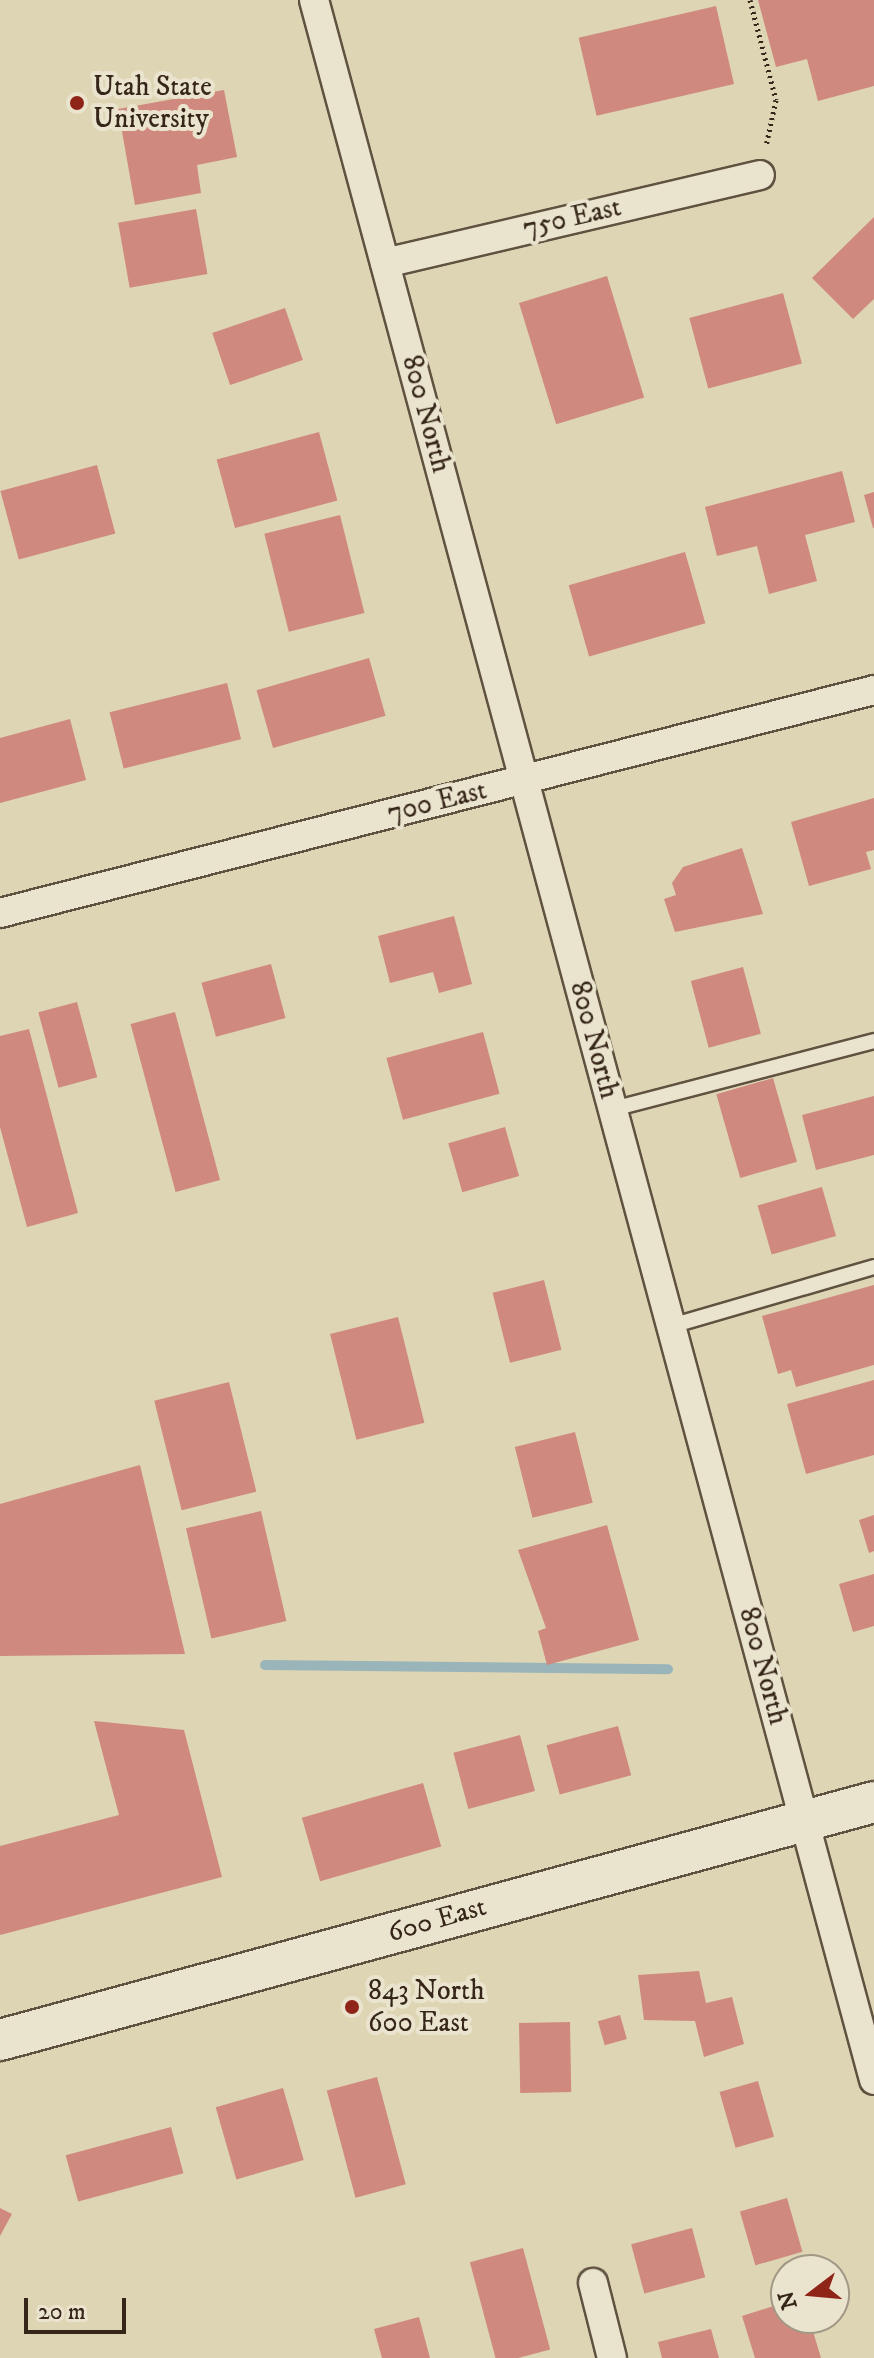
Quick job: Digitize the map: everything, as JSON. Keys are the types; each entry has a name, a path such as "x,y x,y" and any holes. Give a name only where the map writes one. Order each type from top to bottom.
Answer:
{"street":[{"name":"800 North","path":"314,0 874,2080"},
{"name":"750 East","path":"385,263 760,175"},
{"name":"700 East","path":"0,913 874,690"},
{"name":"600 East","path":"0,2040 874,1802"},
{"path":"593,2283 612,2358"}],"lane":[{"path":"613,1109 874,1041"},
{"path":"671,1326 874,1267"}],"path":[{"path":"750,0 776,100 760,175"}],"building":[{"path":"758,0 874,0 874,86 818,101 807,59 776,67"},
{"path":"716,6 734,84 597,116 579,38"},
{"path":"224,90 237,157 197,165 201,193 135,205 118,109"},
{"path":"196,209 207,274 130,288 118,223"},
{"path":"874,217 874,299 853,319 812,278"},
{"path":"607,276 644,397 556,424 519,303"},
{"path":"783,293 802,364 708,389 689,318"},
{"path":"285,308 303,360 230,385 212,333"},
{"path":"319,432 337,501 235,528 217,459"},
{"path":"97,465 115,534 19,559 0,491"},
{"path":"842,471 855,522 805,535 817,581 769,594 757,546 717,556 705,507"},
{"path":"874,492 874,528 873,528 864,495"},
{"path":"340,515 364,613 289,632 264,534"},
{"path":"685,552 705,623 589,656 569,585"},
{"path":"369,658 386,716 273,748 257,690"},
{"path":"227,683 241,739 124,769 110,712"},
{"path":"70,719 86,780 0,803 0,738"},
{"path":"874,798 874,850 866,852 871,869 809,886 791,822"},
{"path":"742,848 763,914 675,932 664,899 676,895 672,883 683,867"},
{"path":"454,916 472,984 439,993 433,972 390,983 378,936"},
{"path":"271,964 285,1018 216,1037 201,983"},
{"path":"743,967 761,1034 709,1048 691,981"},
{"path":"77,1002 97,1077 59,1088 38,1012"},
{"path":"175,1012 220,1180 176,1192 131,1024"},
{"path":"29,1029 78,1213 27,1227 0,1127 0,1036"},
{"path":"483,1032 500,1094 403,1120 386,1058"},
{"path":"773,1078 797,1162 740,1178 716,1094"},
{"path":"874,1096 874,1155 816,1170 802,1115"},
{"path":"505,1127 519,1176 462,1192 448,1143"},
{"path":"822,1187 836,1236 772,1254 758,1205"},
{"path":"544,1280 561,1350 510,1363 493,1293"},
{"path":"874,1285 874,1365 796,1387 791,1370 778,1374 762,1316"},
{"path":"398,1317 424,1423 356,1440 330,1334"},
{"path":"874,1380 874,1455 806,1474 787,1404"},
{"path":"229,1382 256,1492 182,1510 154,1401"},
{"path":"575,1432 593,1503 533,1518 515,1447"},
{"path":"140,1465 185,1654 0,1656 0,1504"},
{"path":"261,1511 286,1621 211,1638 186,1528"},
{"path":"874,1515 874,1551 869,1553 859,1520"},
{"path":"607,1525 639,1640 547,1665 538,1631 546,1628 518,1550"},
{"path":"874,1574 874,1626 853,1632 839,1584"},
{"path":"94,1721 184,1730 222,1877 0,1935 0,1846 119,1815"},
{"path":"618,1726 631,1775 560,1794 547,1745"},
{"path":"520,1735 535,1791 468,1809 453,1753"},
{"path":"423,1783 441,1846 320,1881 302,1818"},
{"path":"699,1971 706,2003 732,1997 744,2044 704,2057 695,2021 644,2020 638,1975"},
{"path":"620,2015 627,2039 605,2045 598,2021"},
{"path":"570,2022 571,2092 520,2093 519,2023"},
{"path":"377,2077 406,2184 356,2198 327,2090"},
{"path":"758,2081 774,2137 736,2148 720,2092"},
{"path":"283,2088 304,2160 236,2179 216,2107"},
{"path":"171,2127 183,2173 78,2202 66,2155"},
{"path":"787,2198 802,2252 770,2254 770,2261 755,2265 740,2212"},
{"path":"0,2208 12,2214 0,2236"},
{"path":"692,2228 705,2277 644,2294 631,2244"},
{"path":"523,2248 550,2349 518,2358 496,2358 470,2262"},
{"path":"770,2307 770,2334 814,2334 821,2358 755,2358 742,2316"},
{"path":"419,2317 430,2358 382,2358 374,2329"},
{"path":"711,2329 719,2358 662,2358 658,2342"}],"waterway":[{"path":"265,1665 668,1669"}],"place":[{"name":"Utah State University","path":"77,103"},
{"name":"843 North 600 East","path":"352,2007"}]}
